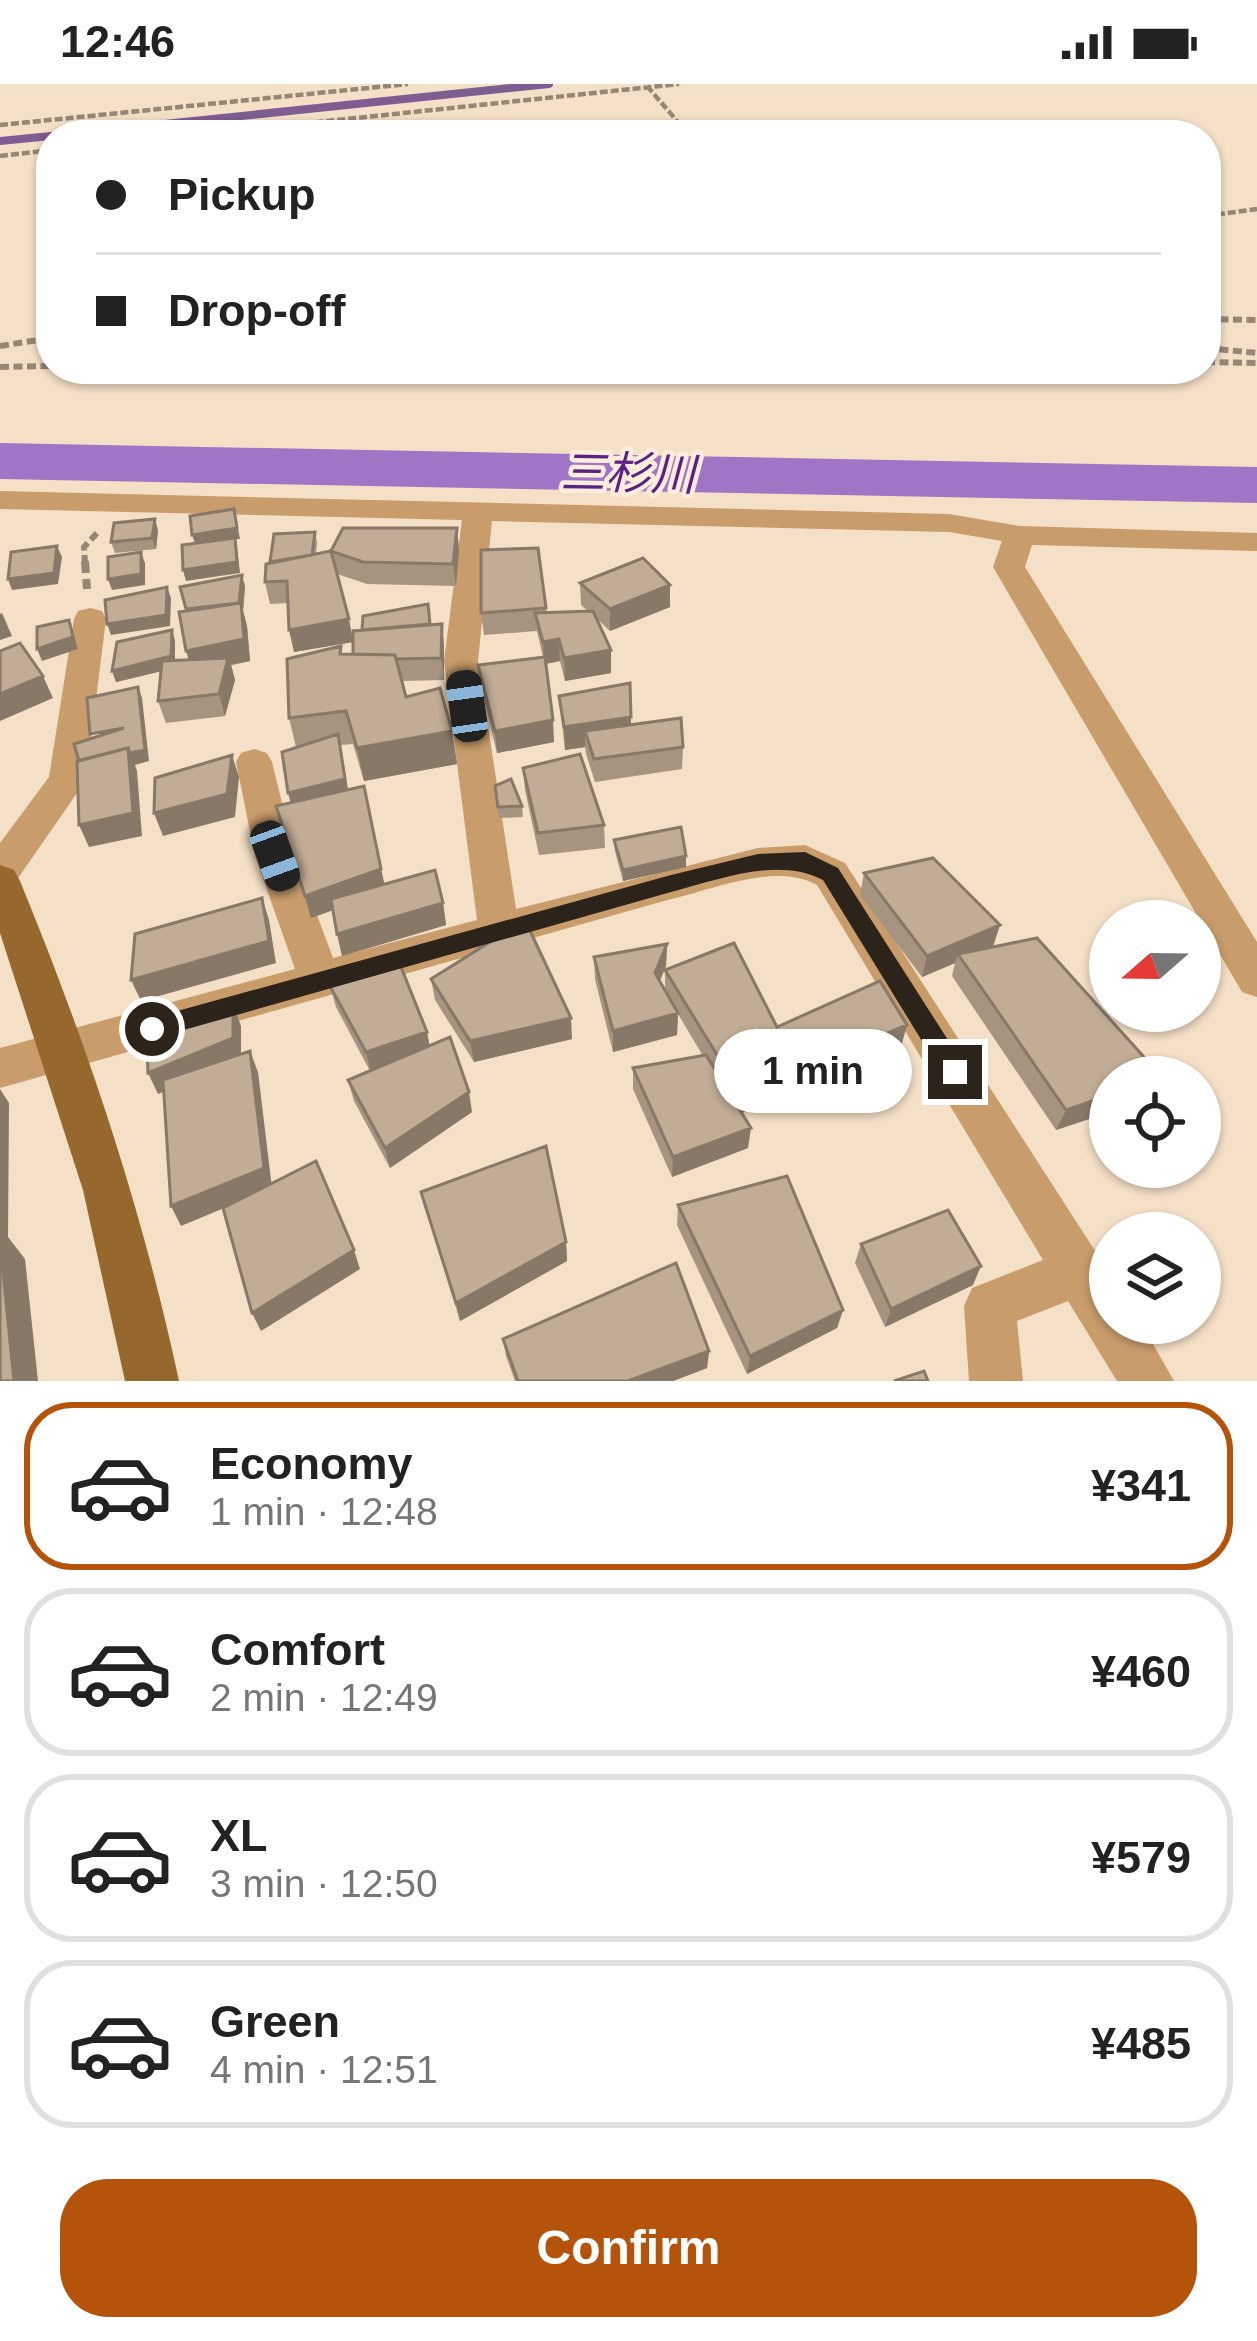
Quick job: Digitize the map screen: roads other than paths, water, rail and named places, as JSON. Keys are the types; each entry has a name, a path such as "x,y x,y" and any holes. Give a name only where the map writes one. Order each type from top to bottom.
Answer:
{"main road":[{"path":"0,877 67,1052 110,1196 152,1381"}],"street":[{"path":"0,500 949,523 1020,535 1257,542"},
{"path":"478,512 461,661 499,932"},
{"path":"1020,535 1010,567 1257,979"},
{"path":"0,877 67,781 90,620"},
{"path":"254,762 275,856 321,982"},
{"path":"0,1068 758,862 805,860 831,874 1089,1287"},
{"path":"996,1381 990,1306 1079,1271"},
{"path":"1124,1344 1147,1381"}],"waterway":[{"path":"202,120 549,84"},
{"path":"0,141 36,137"},
{"name":"三杉川","path":"0,461 1257,485"}]}
